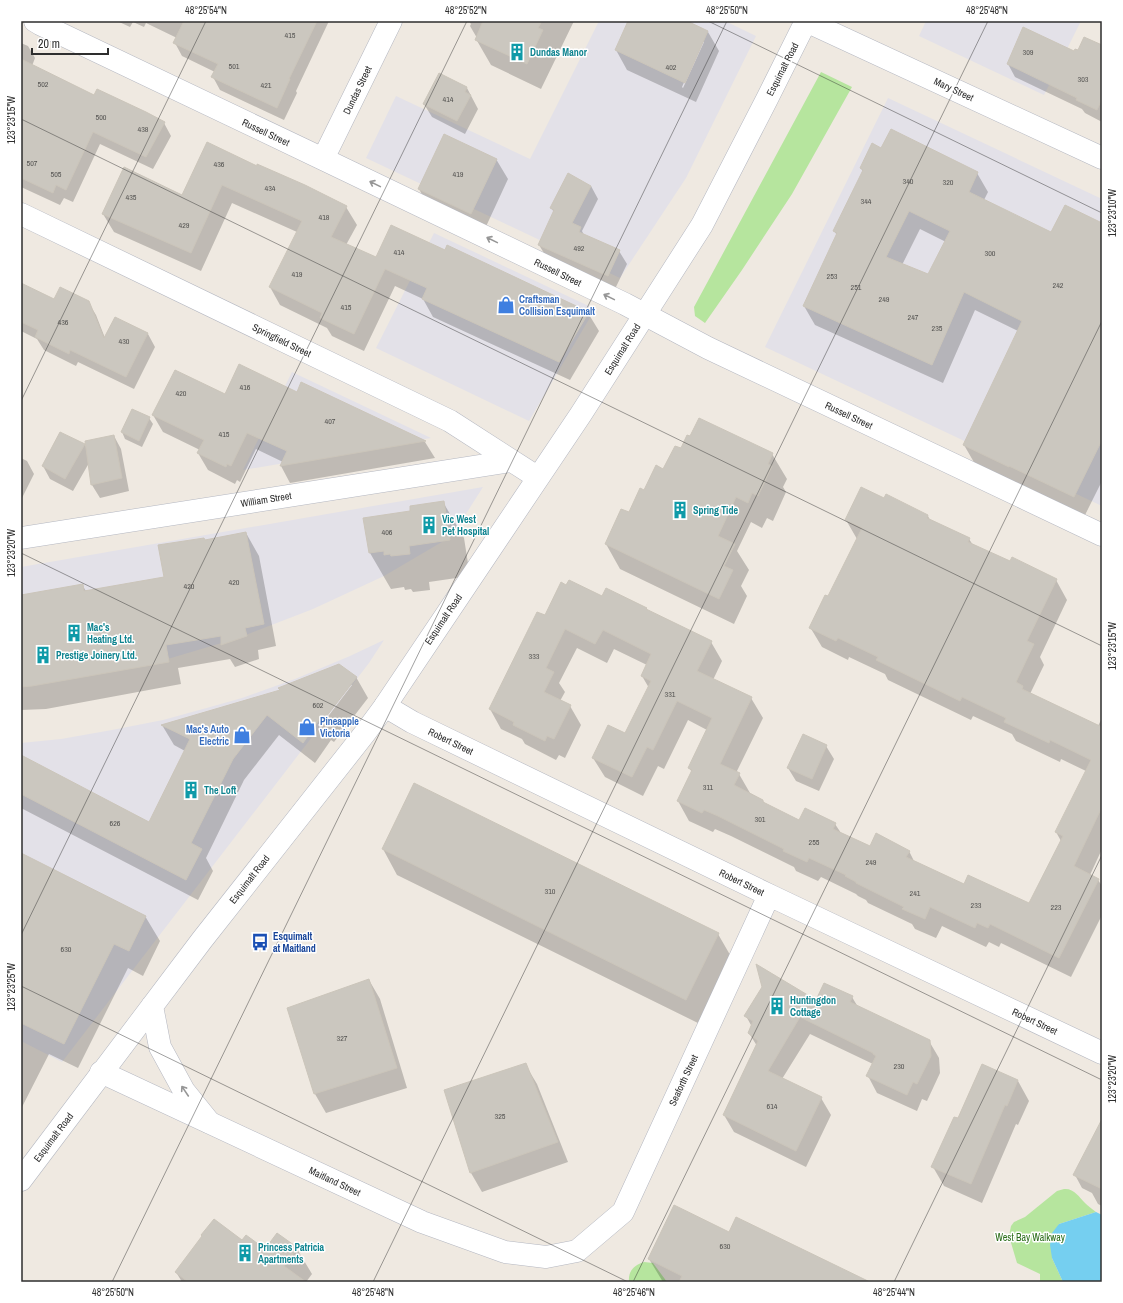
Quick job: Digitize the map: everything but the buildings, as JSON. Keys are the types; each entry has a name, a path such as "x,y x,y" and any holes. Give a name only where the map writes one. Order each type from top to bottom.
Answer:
{"street":[{"name":"Russell Street","path":"35,21 644,314 708,348 1102,534"},
{"name":"Dundas Street","path":"323,159 391,21"},
{"name":"Mary Street","path":"806,21 1102,158"},
{"name":"Esquimalt Road","path":"21,1180 101,1072 385,706 496,541 537,477 581,414 702,225 806,21"},
{"name":"Springfield Street","path":"21,214 450,421 537,477"},
{"name":"William Street","path":"21,538 511,461"},
{"name":"Robert Street","path":"385,706 412,722 769,895 1102,1053"},
{"name":"Seaforth Street","path":"577,1251 623,1212 769,895"},
{"path":"152,1006 160,1047 184,1091 209,1122"},
{"name":"Maitland Street","path":"101,1072 422,1222 505,1252 546,1257 577,1251"}],"shaded area":[{"path":"599,21 725,21 756,36 686,178 620,278 366,158 396,96 530,159"},
{"path":"926,21 1081,21 1044,95 919,36"},
{"path":"888,98 1102,199 1102,506 765,347"},
{"path":"434,233 595,309 529,421 376,348"},
{"path":"292,372 431,438 243,470"},
{"path":"483,487 452,536 384,576 313,609 235,639 171,658 126,669 21,685 21,567"},
{"path":"384,640 369,663 62,1062 21,1041 21,743 61,739 163,720 242,698 295,679"}],"green space":[{"path":"821,72 852,87 792,194 705,323 695,316 694,307"},
{"name":"West Bay Walkway","path":"1064,1189 1073,1191 1096,1212 1059,1224 1052,1258 1063,1282 1040,1282 1040,1274 1017,1263 1009,1236 1011,1226 1014,1222 1025,1217 1057,1191"},
{"path":"644,1262 653,1263 667,1282 629,1282 632,1269"}],"water":[{"path":"1096,1212 1102,1215 1102,1282 1063,1282 1052,1258 1050,1245 1052,1233 1059,1224"}],"place":[{"name":"Dundas Manor","path":"517,52"},
{"name":"Craftsman Collision Esquimalt","path":"506,305"},
{"name":"Spring Tide","path":"680,510"},
{"name":"Vic West Pet Hospital","path":"429,525"},
{"name":"Mac's Heating Ltd.","path":"74,633"},
{"name":"Prestige Joinery Ltd.","path":"43,655"},
{"name":"Pineapple Victoria","path":"307,727"},
{"name":"Mac's Auto Electric","path":"242,735"},
{"name":"The Loft","path":"191,790"},
{"name":"Esquimalt at Maitland","path":"260,942"},
{"name":"Huntingdon Cottage","path":"777,1006"},
{"name":"Princess Patricia Apartments","path":"245,1253"}]}
